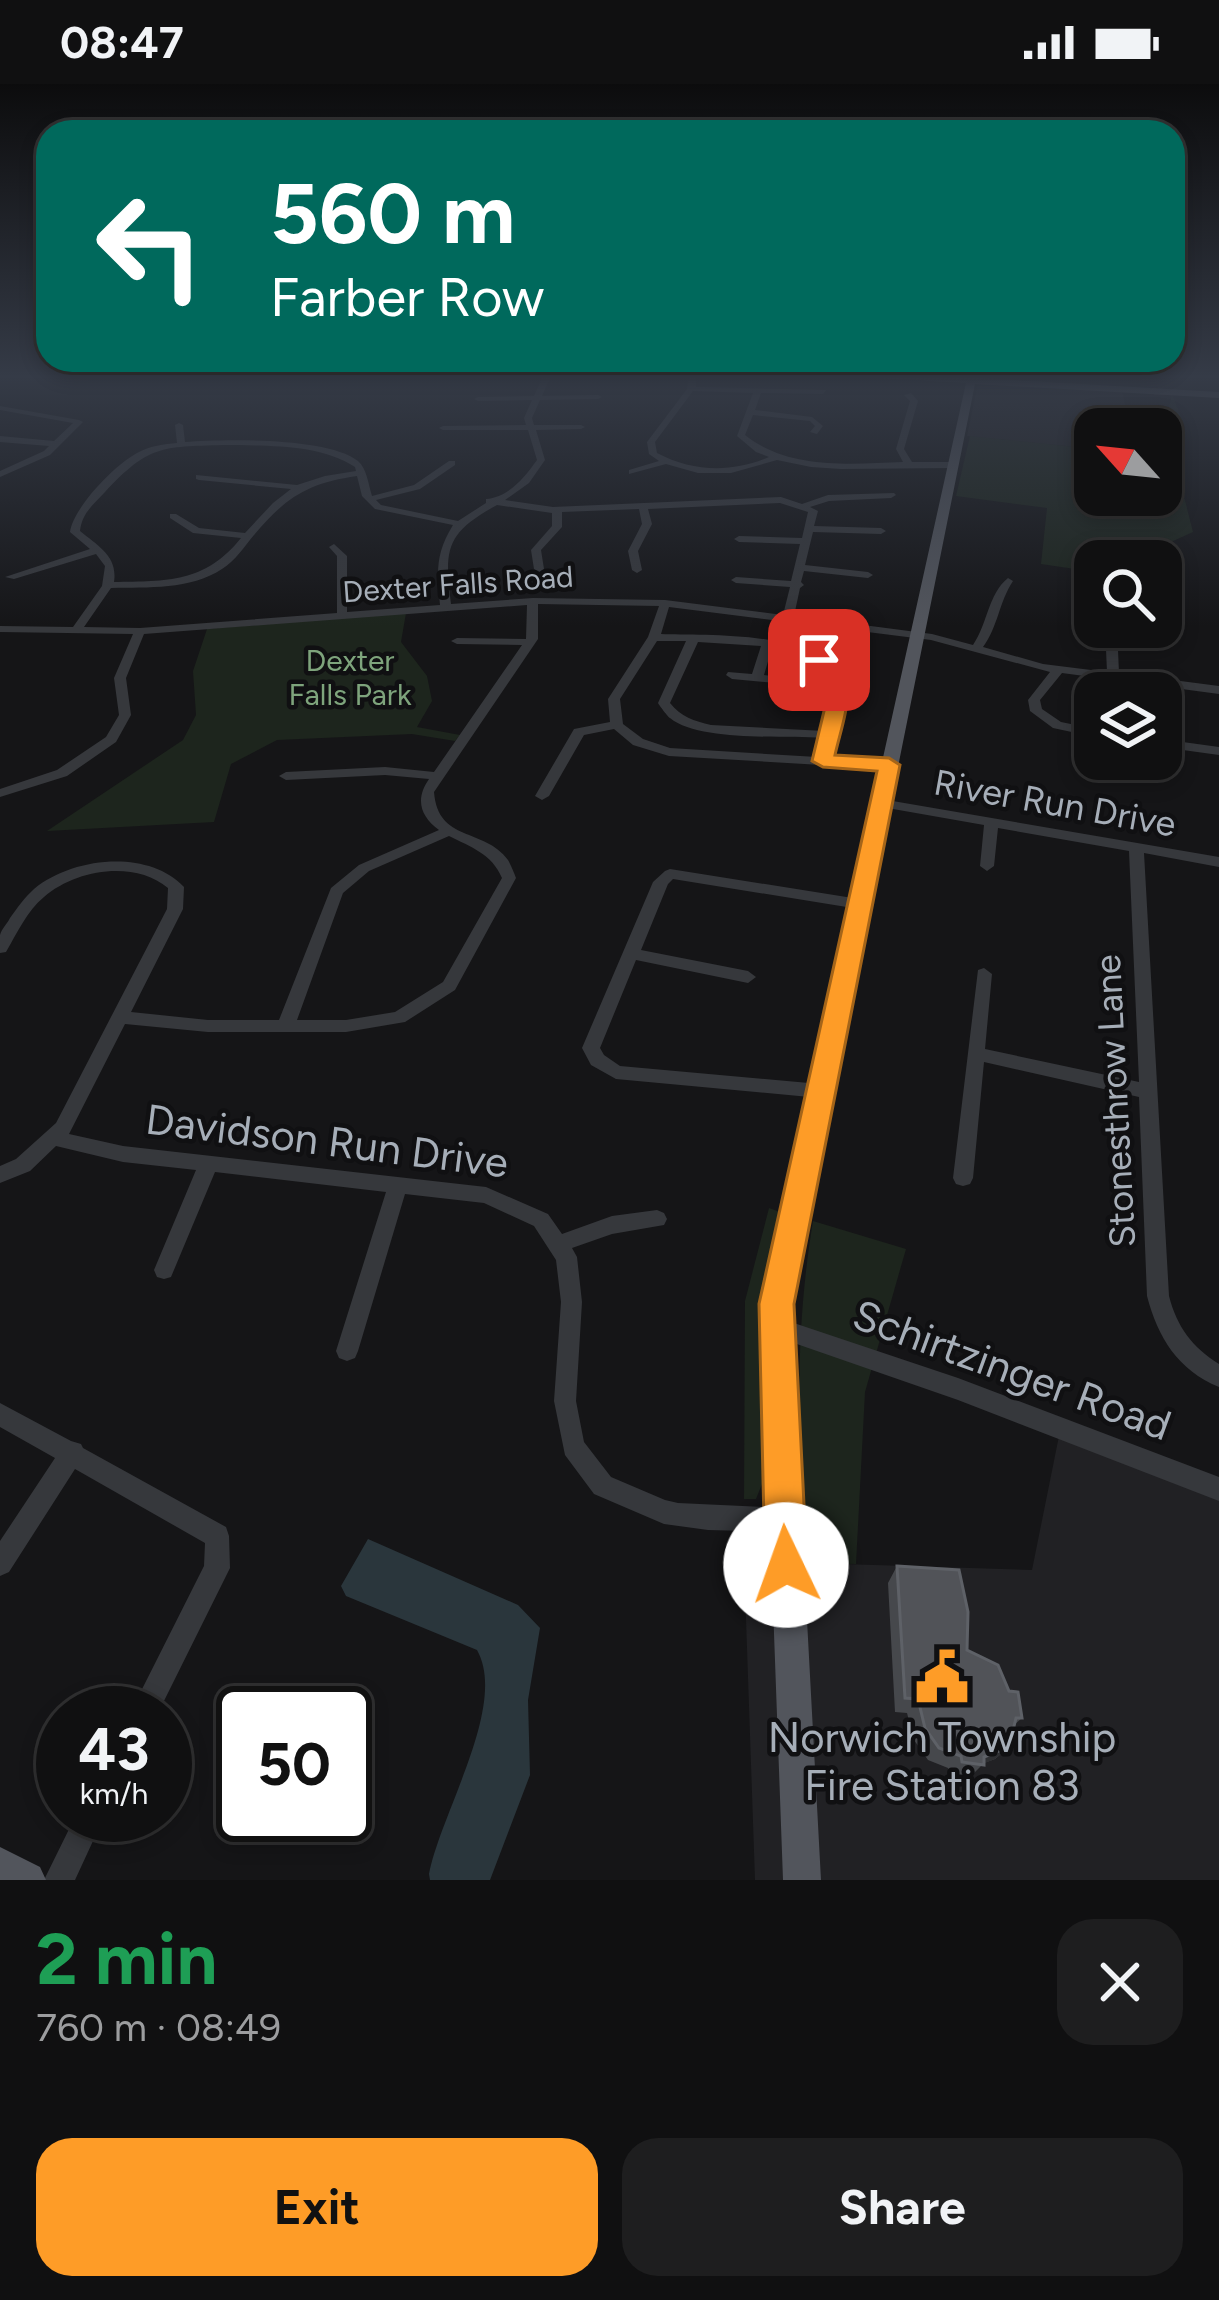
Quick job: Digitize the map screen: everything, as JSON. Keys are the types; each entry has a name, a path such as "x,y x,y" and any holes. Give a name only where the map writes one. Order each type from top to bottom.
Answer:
{"main road":[{"path":"802,1880 776,1327 781,1273 955,459"},
{"path":"0,1866 27,1880"}],"street":[{"path":"0,474 30,459"},
{"path":"75,632 108,585 111,565 75,532 79,514 134,459"},
{"path":"353,459 369,499 392,512 460,524"},
{"path":"446,607 441,556 460,524 536,470 539,459"},
{"path":"660,459 665,462"},
{"path":"632,472 665,462 734,470 771,459"},
{"path":"789,459 832,465 954,465"},
{"path":"906,459 908,463"},
{"path":"369,499 417,487 452,464"},
{"path":"200,477 294,487 362,473"},
{"path":"108,585 200,576 225,562 294,487"},
{"path":"489,502 557,510 781,500 809,509 828,498 891,495"},
{"path":"637,570 633,551 647,524 643,505"},
{"path":"788,617 809,535 809,509"},
{"path":"539,569 536,550 557,527 557,510"},
{"path":"173,515 196,532 248,536"},
{"path":"739,539 881,531"},
{"path":"334,547 342,556 342,615"},
{"path":"10,577 97,550"},
{"path":"802,568 868,575"},
{"path":"736,580 799,585"},
{"path":"976,650 994,630 999,592 1008,581"},
{"path":"122,1017 208,1026 374,1024 399,1018 449,986 508,884 501,856 447,832 426,804 435,776 530,642 533,601"},
{"name":"Dexter Falls Road","path":"0,629 140,631 533,601 664,603 918,635 1074,672"},
{"path":"664,603 654,637 618,690 612,709 617,725 638,742 669,752 889,765"},
{"path":"0,793 62,773 112,739 125,715 120,678 140,631"},
{"path":"654,637 768,643 803,652 836,674 840,694 823,761"},
{"path":"693,640 666,691 664,703 672,717 702,729 827,735"},
{"path":"458,641 530,642"},
{"path":"757,678 768,643"},
{"path":"1058,670 1034,707 1050,722 1074,728"},
{"path":"732,675 782,681"},
{"name":"Dexter Falls Road","path":"1182,686 1219,690"},
{"path":"542,796 579,732 617,725"},
{"path":"1182,746 1219,752"},
{"path":"286,776 386,771 435,776"},
{"name":"River Run Drive","path":"881,803 1219,862"},
{"path":"987,866 991,823"},
{"path":"286,1025 336,891 364,868 447,832"},
{"name":"Stonesthrow Lane","path":"1136,848 1157,1296 1165,1326 1179,1347 1219,1376"},
{"path":"0,948 46,888 96,870 159,872 169,878 178,897 122,1017 56,1138 23,1165 0,1175"},
{"path":"820,1091 605,1066 591,1048 661,882 676,872 859,904"},
{"path":"630,953 748,977"},
{"path":"963,1178 984,974"},
{"path":"978,1054 1146,1091"},
{"name":"Davidson Run Drive","path":"56,1138 123,1154 507,1200 544,1220 564,1242"},
{"path":"164,1270 209,1163"},
{"path":"347,1351 398,1184"},
{"path":"657,1219 612,1225 564,1242 574,1281 562,1400 571,1439 596,1478 616,1493 659,1511 784,1520"},
{"name":"Schirtzinger Road","path":"776,1327 958,1389 1219,1489"},
{"path":"0,1414 218,1536 217,1568 158,1686"},
{"path":"0,1563 73,1452"},
{"path":"58,1880 77,1842"}],"shaded area":[{"path":"1059,1436 1219,1498 1219,1880 755,1880 744,1561 1032,1570"},
{"path":"368,1539 518,1605 540,1628 528,1700 530,1775 490,1880 430,1880 429,1874 479,1729 484,1673 477,1650 346,1596 341,1586"}],"green space":[{"path":"965,459 1074,459 1074,516 1182,516 1182,488 1193,532 1175,540 1074,540 1074,569 1041,564 1047,508 956,496"},
{"name":"Dexter Falls Park","path":"406,613 401,642 427,676 432,701 417,727 460,735 455,741 412,734 277,740 231,764 214,822 47,831 183,740 196,715 193,671 207,629"},
{"path":"769,1208 780,1212 765,1289 760,1352 764,1479 756,1499 744,1499 745,1301"},
{"path":"813,1221 906,1249 865,1392 856,1564 806,1563 800,1350"}],"building":[{"name":"Norwich Township Fire Station 83","path":"897,1566 959,1570 968,1612 967,1650 998,1665 1009,1691 1018,1692 1022,1718 1016,1718 1009,1747 984,1757 984,1765 962,1762 961,1756 939,1748 925,1728 918,1699 905,1698"}],"place":[{"name":"Norwich Township Fire Station 83","path":"942,1677"}],"route":[{"path":"786,1565 776,1304 889,765 823,761 840,686 836,674 819,660"}]}
